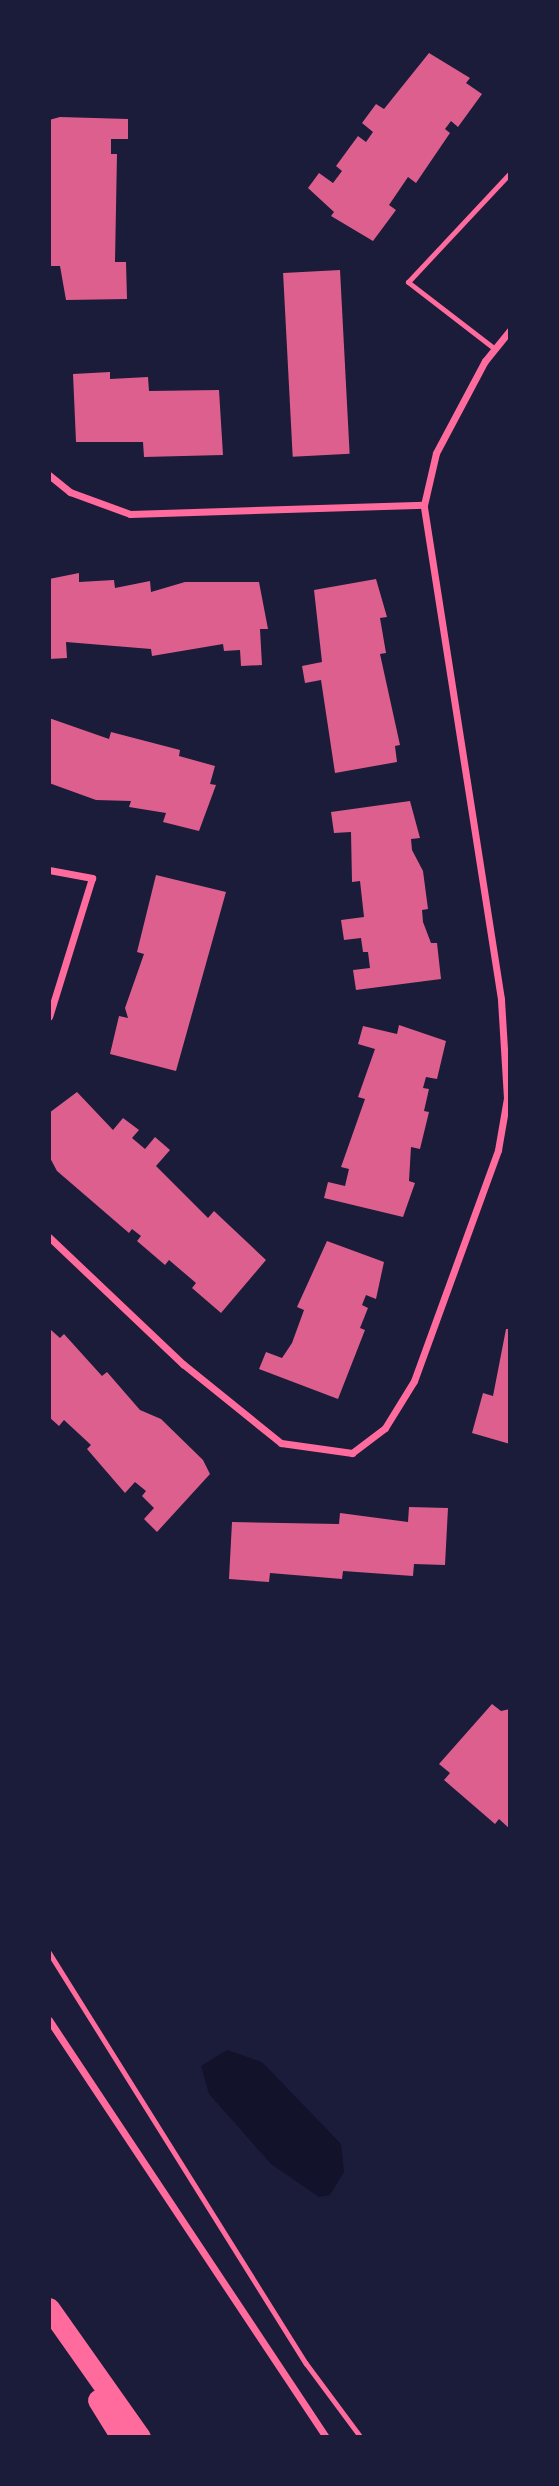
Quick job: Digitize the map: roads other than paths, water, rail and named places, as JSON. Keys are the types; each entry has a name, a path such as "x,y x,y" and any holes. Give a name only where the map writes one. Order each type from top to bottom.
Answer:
{"highway":[{"path":"49,2308 140,2437"},
{"path":"49,2322 121,2437"}],"street":[{"path":"49,1237 183,1364 281,1443 352,1453 385,1428 414,1381 498,1150 507,1098 502,999 424,505 436,453 495,349 510,330"},
{"path":"49,475 70,492 130,514 424,505"},
{"path":"49,870 92,878 61,996 49,1017"},
{"path":"49,2020 326,2437"}],"lane":[{"path":"495,349 408,282 510,173"}]}
